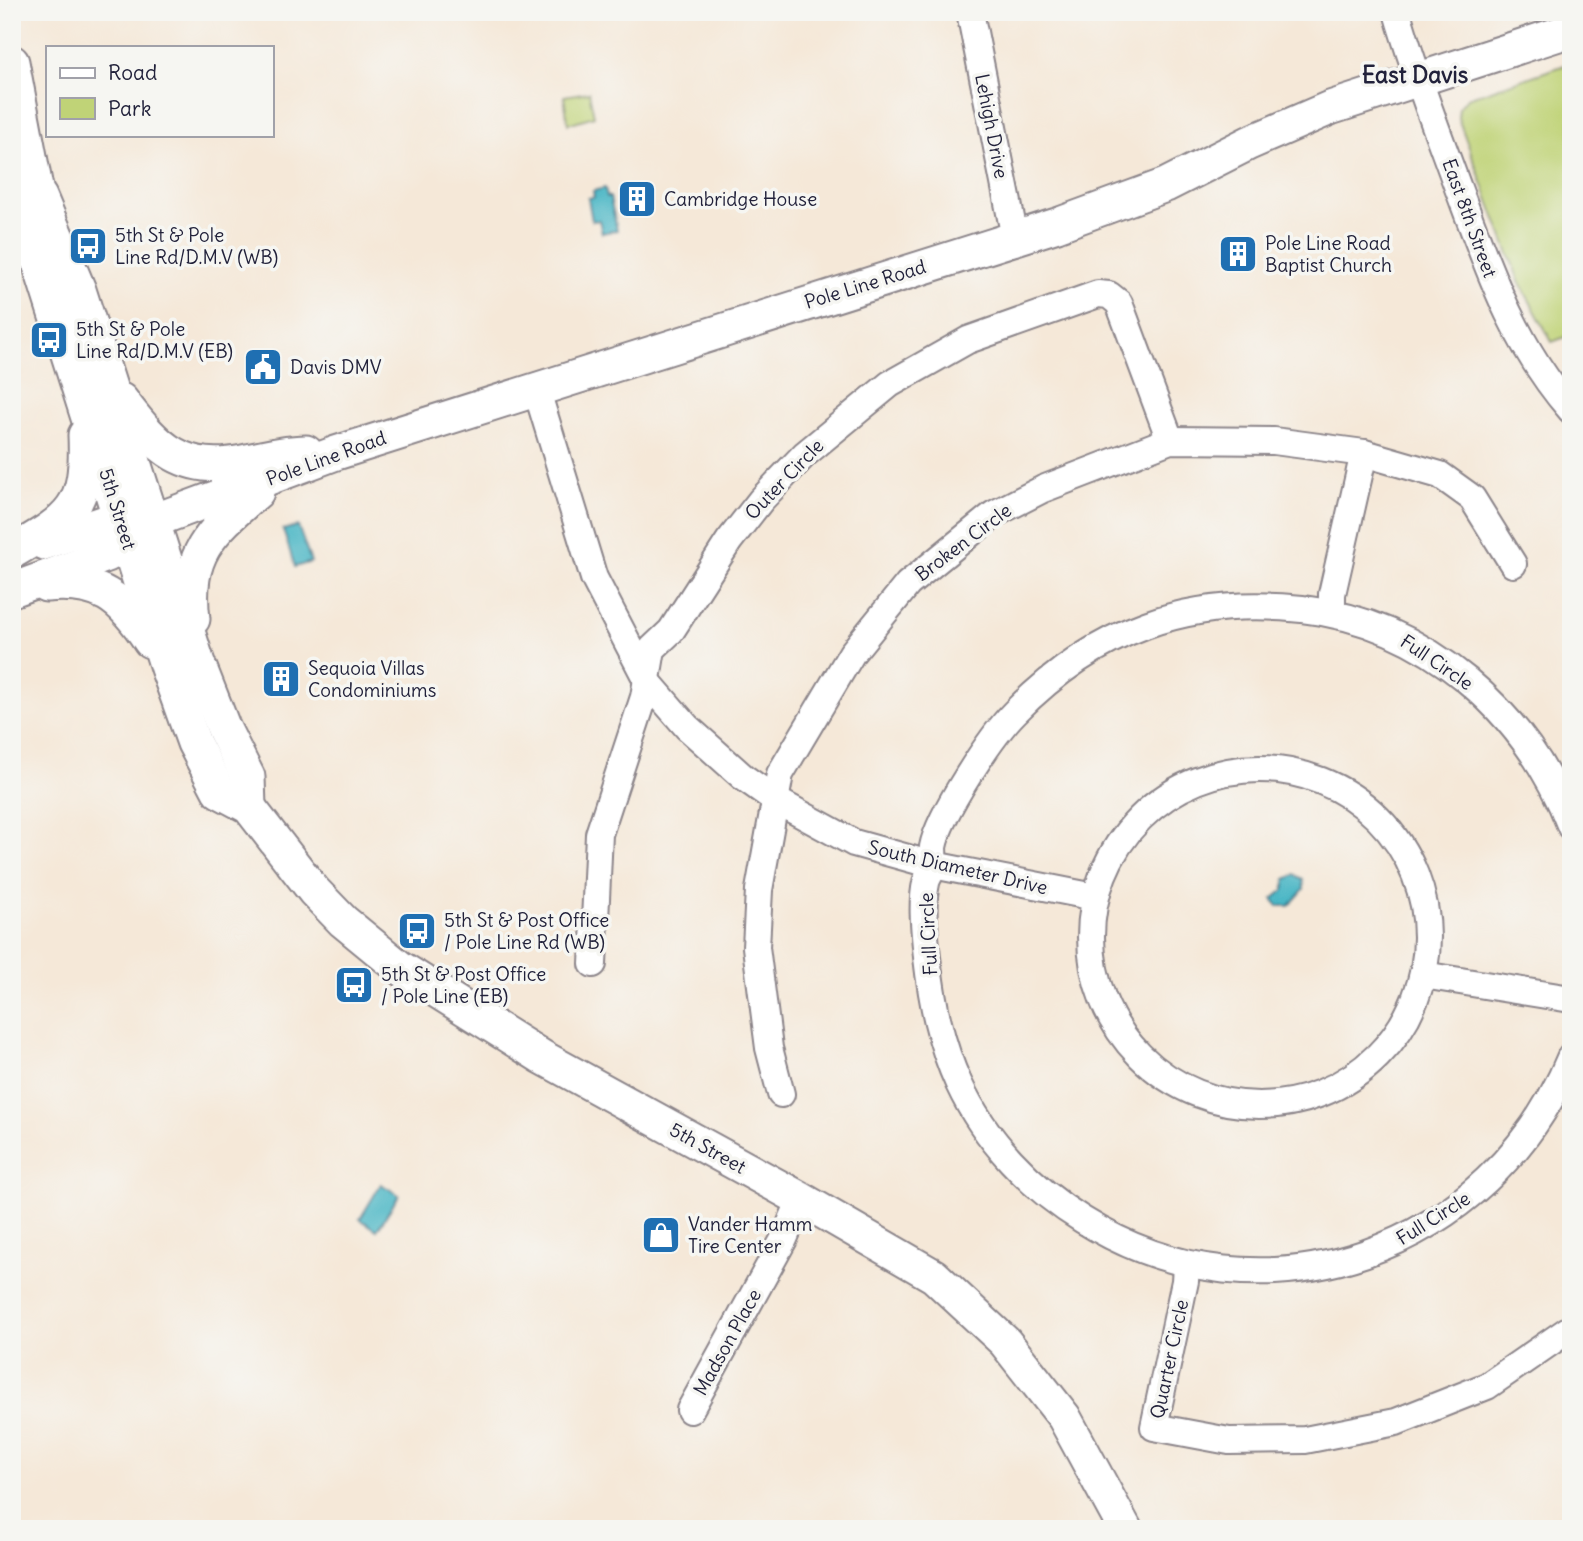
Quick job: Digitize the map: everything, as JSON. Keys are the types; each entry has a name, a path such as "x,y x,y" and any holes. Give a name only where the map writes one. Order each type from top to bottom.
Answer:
{"main road":[{"name":"Pole Line Road","path":"16,589 125,531 336,453 1131,199 1330,108 1571,30"},
{"name":"5th Street","path":"12,62 36,188 35,250 125,531 183,665"},
{"name":"5th Street","path":"36,188 74,277 153,521 183,665 194,743 219,791 248,807 314,891 343,921 399,967 542,1057 802,1199 934,1276 1004,1342 1064,1417 1125,1529"},
{"path":"107,381 142,427 162,447 187,462 225,465 283,452 336,453"},
{"path":"12,553 50,530 67,515 81,496 86,460 85,405"},
{"path":"183,665 195,562 214,529 273,478"},
{"name":"Pole Line Road","path":"12,553 125,531"},
{"path":"16,589 79,584 103,590 134,616 183,665"}],"street":[{"name":"Lehigh Drive","path":"971,12 1015,238"},
{"name":"East 8th Street","path":"1397,12 1418,79 1500,300 1523,346 1571,410"},
{"name":"Outer Circle","path":"593,964 599,834 648,682 652,649 671,631 698,585 761,500 805,454 890,384 968,340 1098,294 1109,295 1119,303 1170,440"},
{"name":"South Diameter Drive","path":"536,388 594,578 648,682 687,727 743,777 777,801 855,843 933,865 1095,897"},
{"name":"Broken Circle","path":"781,1094 769,1048 756,947 759,890 780,774 852,653 908,584 994,514 1095,467 1170,440 1274,441 1364,453 1440,475 1472,498 1513,564"},
{"path":"1332,612 1332,594 1364,453"},
{"name":"Full Circle","path":"1571,827 1556,787 1516,726 1464,675 1401,636 1332,612 1258,604 1184,612 1113,637 1050,677 997,730 958,794 933,844 933,865 926,881 925,940 934,1014 959,1085 999,1148 1052,1201 1115,1240 1186,1265 1262,1273 1337,1264 1409,1237 1473,1195 1525,1140 1571,1056"},
{"path":"1262,768 1315,777 1362,804 1383,822 1407,856 1422,894 1427,934 1423,975 1410,1012 1388,1045 1349,1079 1326,1092 1288,1103 1249,1106 1210,1099 1164,1075 1143,1059 1118,1029 1100,994 1092,962 1090,929 1095,897 1103,872 1130,827 1160,799 1196,779 1235,769 1262,768"},
{"path":"1423,975 1571,999"},
{"name":"Madson Place","path":"690,1410 784,1239 802,1199"},
{"name":"Quarter Circle","path":"1186,1265 1185,1281 1154,1427 1230,1441 1305,1440 1396,1422 1487,1386 1571,1328"}],"green space":[{"path":"1571,63 1571,335 1552,342 1519,281 1458,118 1459,108 1467,98"},
{"path":"589,92 594,116 568,124 564,96"}],"water":[{"path":"605,188 607,197 610,197 617,230 602,233 599,220 592,221 588,198 594,197 593,191"},
{"path":"298,526 311,562 295,567 283,530"},
{"path":"1295,875 1303,879 1304,889 1289,906 1278,906 1273,899 1284,890 1286,879"},
{"path":"381,1184 399,1195 377,1230 360,1219"}],"place":[{"name":"Cambridge House","path":"637,199"},
{"name":"5th St & Pole Line Rd/D.M.V (WB)","path":"88,246"},
{"name":"Pole Line Road Baptist Church","path":"1238,254"},
{"name":"5th St & Pole Line Rd/D.M.V (EB)","path":"49,340"},
{"name":"Davis DMV","path":"263,367"},
{"name":"Sequoia Villas Condominiums","path":"281,679"},
{"name":"5th St & Post Office / Pole Line Rd (WB)","path":"417,931"},
{"name":"5th St & Post Office / Pole Line (EB)","path":"354,985"},
{"name":"Vander Hamm Tire Center","path":"661,1235"}],"district":[{"name":"East Davis","path":"1415,74"}]}
